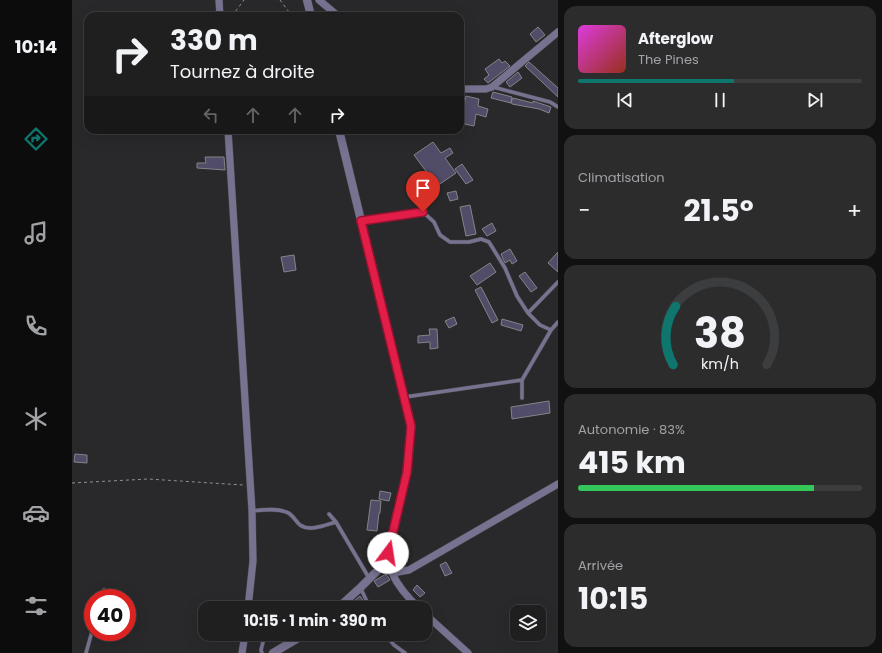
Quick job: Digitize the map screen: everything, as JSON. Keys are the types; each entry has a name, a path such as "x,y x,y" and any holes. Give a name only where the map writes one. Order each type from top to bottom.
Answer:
{"street":[{"path":"219,0 220,12"},
{"path":"307,0 310,12"},
{"path":"319,0 333,12"},
{"path":"464,89 486,89 492,87 558,32"},
{"path":"228,134 252,511 253,561 249,601"},
{"path":"340,134 411,426 407,472 388,553 383,565 346,601"},
{"path":"395,578 558,484"},
{"path":"383,565 395,578 411,601"},
{"path":"432,620 468,653"},
{"path":"242,653 244,641"},
{"path":"273,653 293,641"}],"lane":[{"path":"492,87 550,102 558,102"},
{"path":"550,102 558,107"},
{"path":"361,221 423,212 434,222 440,235 450,242 468,242 481,239 489,242 505,268 528,313 540,325 550,330"},
{"path":"528,313 558,282"},
{"path":"522,398 522,380 550,330 558,322"},
{"path":"405,397 522,380"},
{"path":"252,511 270,510 287,512 294,517 299,524 306,527 316,528 336,522"},
{"path":"329,514 336,522 370,579"},
{"path":"360,588 367,601"},
{"path":"86,653 89,641"},
{"path":"262,653 261,650 263,641"},
{"path":"390,641 405,653"}],"path":[{"path":"235,12 244,0"},
{"path":"280,0 289,12"},
{"path":"72,483 148,479 250,485"}],"building":[{"path":"538,27 545,35 536,42 530,34"},
{"path":"499,59 502,63 505,61 510,66 488,83 484,79 489,75 485,69"},
{"path":"529,62 558,88 558,97 525,66"},
{"path":"518,72 522,78 510,87 506,82"},
{"path":"493,92 512,97 511,103 491,98"},
{"path":"466,96 479,99 478,106 488,109 486,117 476,114 474,126 464,124 464,105"},
{"path":"513,98 533,103 533,101 551,107 549,113 539,109 512,104 511,102"},
{"path":"433,142 441,153 450,148 453,153 445,158 456,173 437,186 414,155"},
{"path":"205,157 224,157 225,170 197,168 197,163 206,163"},
{"path":"462,164 473,180 466,184 455,169"},
{"path":"456,191 458,199 450,201 447,193"},
{"path":"470,205 476,234 466,236 460,207"},
{"path":"492,223 496,231 487,236 482,229"},
{"path":"510,249 517,261 512,264 510,260 505,263 501,254"},
{"path":"558,252 558,272 548,263"},
{"path":"294,255 296,270 284,272 281,257"},
{"path":"490,263 496,272 477,285 470,276"},
{"path":"525,272 537,288 531,292 519,276"},
{"path":"481,287 498,320 492,323 475,290"},
{"path":"454,317 457,324 449,328 445,321"},
{"path":"502,319 523,325 521,331 501,325"},
{"path":"429,329 437,329 438,348 430,349 430,342 418,343 418,336 430,335"},
{"path":"549,401 550,413 512,419 511,407"},
{"path":"75,454 87,455 87,463 74,462"},
{"path":"380,491 391,493 389,501 379,499"},
{"path":"371,500 381,501 377,531 367,530"},
{"path":"396,550 407,559 401,566 394,560 396,559 393,556"},
{"path":"446,562 452,573 445,576 440,565"},
{"path":"386,574 390,580 378,587 374,581"},
{"path":"417,585 425,593 420,597 413,590"},
{"path":"360,596 363,601 354,601"}],"route":[{"path":"388,553 407,472 411,426 361,221 423,212"}]}
